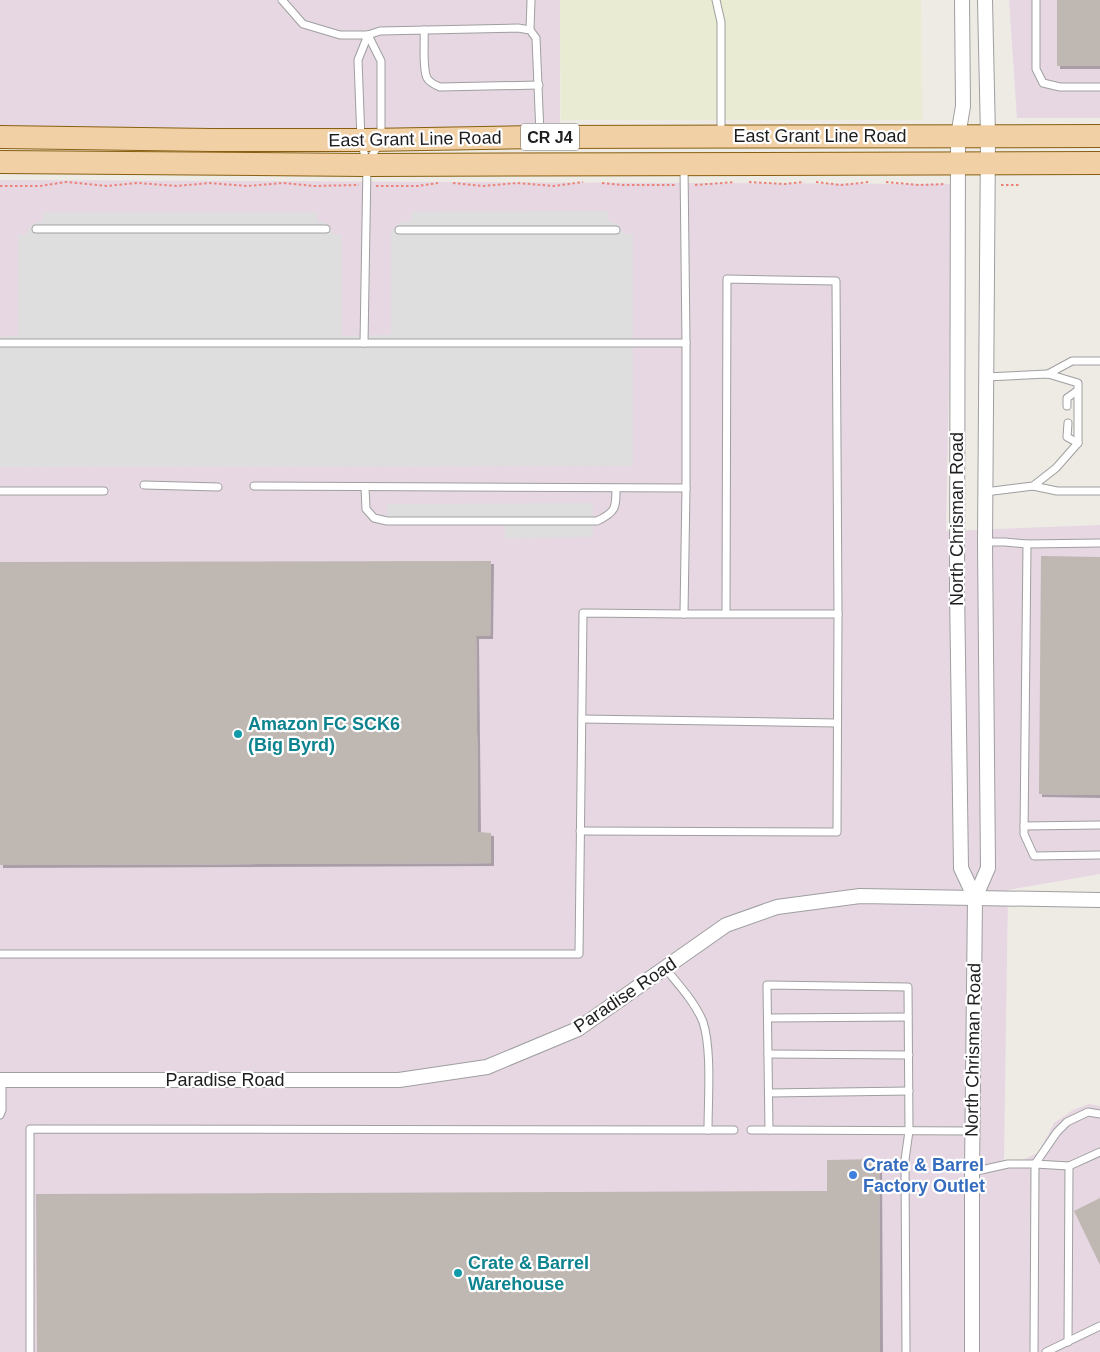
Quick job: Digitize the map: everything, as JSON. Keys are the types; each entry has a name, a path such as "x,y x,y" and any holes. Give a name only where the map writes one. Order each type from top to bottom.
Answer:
{"main road":[{"name":"East Grant Line Road","path":"0,138 371,140 721,136 1100,136"},
{"name":"East Grant Line Road","path":"0,162 366,175 987,174 1100,162"}],"street":[{"name":"North Chrisman Road","path":"962,0 963,106 958,136 957,588 961,868 975,898"},
{"name":"North Chrisman Road","path":"972,1352 975,898 988,868 985,492 988,136 985,0"},
{"name":"Paradise Road","path":"1,1080 398,1080 487,1068 578,1029 726,925 777,907 860,896 1100,900"}],"lane":[{"path":"282,0 303,24 340,36 368,36 380,30 518,28 530,30"},
{"path":"531,0 530,30 536,38 540,137"},
{"path":"716,0 721,22 721,136"},
{"path":"1036,0 1036,69 1043,83 1060,87 1100,87"},
{"path":"424,30 427,78 432,84 440,87 539,85"},
{"path":"364,343 366,175 381,61 368,36"},
{"path":"366,175 371,140 358,60 368,36"},
{"path":"684,174 686,343 684,614"},
{"path":"36,229 326,229"},
{"path":"399,230 616,230"},
{"path":"580,831 837,832 836,281 727,279 726,614"},
{"path":"0,343 686,343"},
{"path":"1048,374 1072,361 1100,361"},
{"path":"986,377 1048,374 1078,384 1078,443 1056,468 1033,486"},
{"path":"1067,406 1067,398 1077,391"},
{"path":"1068,423 1067,437 1078,443"},
{"path":"144,485 218,486"},
{"path":"254,486 686,488"},
{"path":"985,492 1033,486 1057,491 1100,491"},
{"path":"365,487 366,509 374,518 387,521 597,521 609,515 616,506 616,488"},
{"path":"0,491 104,491"},
{"path":"985,542 1100,544"},
{"path":"1027,544 1024,834 1034,856 1100,855"},
{"path":"0,954 579,954 583,613 838,614"},
{"path":"582,719 837,723"},
{"path":"1024,826 1100,825"},
{"path":"665,968 690,999 702,1021 708,1041 708,1130"},
{"path":"769,1130 767,985 908,987 909,1131 905,1160 906,1352"},
{"path":"768,1018 908,1017"},
{"path":"768,1054 909,1055"},
{"path":"0,1116 2,1110 1,1080"},
{"path":"769,1093 909,1091"},
{"path":"1034,1352 1035,1164 1057,1132 1067,1122 1088,1112 1100,1114"},
{"path":"30,1352 30,1130 734,1130"},
{"path":"751,1130 973,1131"},
{"path":"972,1172 1008,1164 1069,1166 1100,1152"},
{"path":"1068,1342 1069,1166"},
{"path":"1046,1352 1100,1326"}],"path":[{"path":"878,181 919,185 932,183 958,173"},
{"path":"599,182 623,185 684,174 718,184 740,181 785,184 810,181 842,185 869,182"},
{"path":"987,174 1019,185"},
{"path":"0,186 40,186 66,182 107,186 138,183 177,186 209,183 247,186 283,182 313,186 366,175 418,186 444,182"},
{"path":"454,183 483,186 517,183 554,186 582,182"}],"shaded area":[{"path":"0,0 560,0 560,129 0,127"},
{"path":"1009,0 1100,0 1100,118 1017,118"},
{"path":"0,180 953,184 946,531 1100,525 1100,874 1008,890 1004,1160 1022,1160 1038,1153 1054,1123 1073,1110 1089,1104 1100,1106 1100,1352 0,1352"},
{"path":"608,211 608,220 618,224 623,234 633,234 633,466 0,467 0,337 18,336 18,235 27,235 32,225 37,222 43,222 43,212 317,212 317,222 324,222 328,225 333,234 342,235 342,336 391,335 392,230 403,222 412,221 412,212"},
{"path":"593,503 593,537 505,538 505,521 387,521 387,504"}],"green space":[{"path":"560,0 921,0 922,120 561,120"}],"building":[{"path":"1057,0 1100,0 1100,66 1057,66"},
{"path":"1041,556 1100,557 1100,795 1039,794"},
{"name":"Amazon FC SCK6 (Big Byrd)","path":"491,561 490,636 476,636 478,832 491,833 491,863 0,865 0,562"},
{"name":"Crate & Barrel Warehouse","path":"879,1159 880,1352 37,1352 36,1194 827,1191 827,1160"},
{"path":"1100,1198 1100,1265 1074,1211"}],"place":[{"name":"Amazon FC SCK6 (Big Byrd)","path":"238,734"},
{"name":"Crate & Barrel Factory Outlet","path":"853,1175"},
{"name":"Crate & Barrel Warehouse","path":"458,1273"}]}
